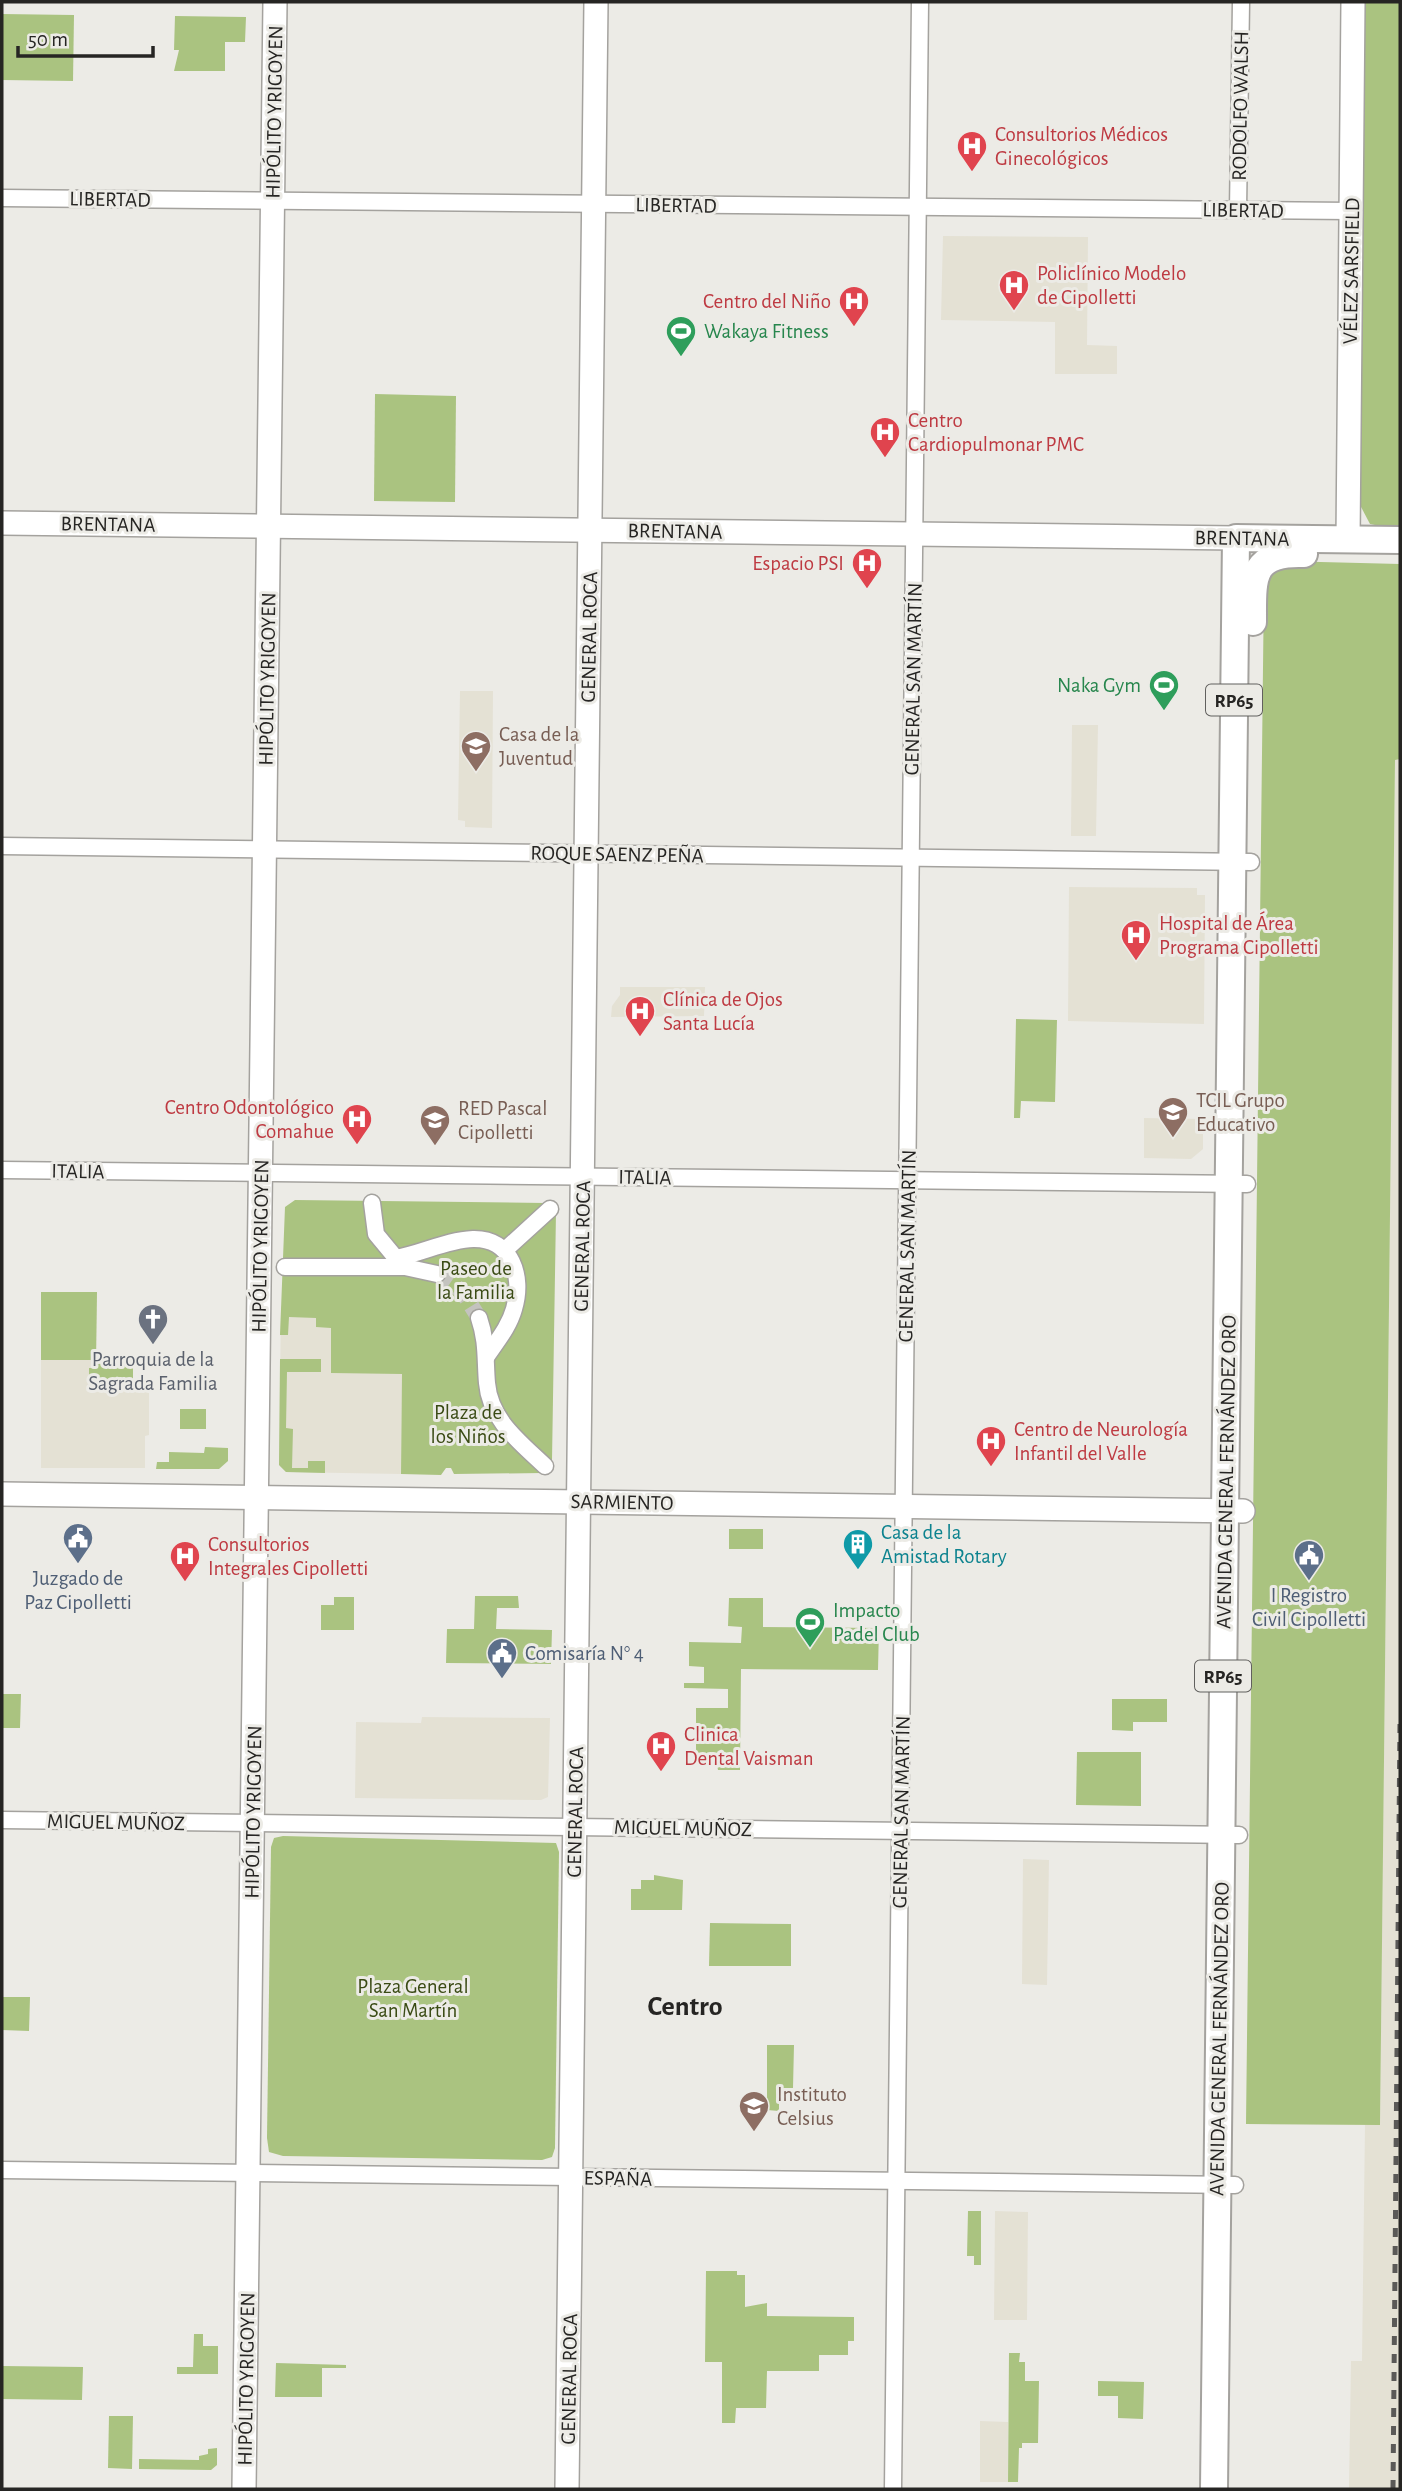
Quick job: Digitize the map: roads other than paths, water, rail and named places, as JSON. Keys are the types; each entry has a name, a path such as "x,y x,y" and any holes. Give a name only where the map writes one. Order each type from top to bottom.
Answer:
{"main road":[{"name":"BRENTANA","path":"1240,538 1400,540"},
{"path":"1240,538 1243,715 1252,758"},
{"name":"AVENIDA GENERAL FERNÁNDEZ ORO","path":"1231,2489 1226,2185 1242,862 1240,538"},
{"name":"AVENIDA GENERAL FERNÁNDEZ ORO","path":"1242,862 1252,758 1253,592 1257,572 1265,561 1275,555 1291,553 1400,557"},
{"name":"AVENIDA GENERAL FERNÁNDEZ ORO","path":"1214,2489 1226,2185"}],"street":[{"name":"HIPÓLITO YRIGOYEN","path":"244,2489 275,2"},
{"name":"GENERAL ROCA","path":"567,2489 596,2"},
{"name":"GENERAL SAN MARTÍN","path":"893,2489 920,2"},
{"name":"RODOLFO WALSH","path":"1238,210 1241,2"},
{"name":"VÉLEZ SARSFIELD","path":"1348,540 1353,2"},
{"name":"LIBERTAD","path":"2,198 1351,211"},
{"name":"BRENTANA","path":"2,523 1240,538"},
{"name":"ROQUE SAENZ PEÑA","path":"2,846 1242,862"},
{"name":"ITALIA","path":"2,1170 1238,1184"},
{"path":"372,1203 376,1234 400,1262 437,1274"},
{"path":"505,1250 550,1209"},
{"path":"285,1267 400,1262 474,1239 495,1243 505,1250 515,1269 516,1302 506,1327 487,1356"},
{"path":"480,1318 487,1356 488,1391 495,1412 512,1435 545,1466"},
{"name":"SARMIENTO","path":"2,1494 1234,1511"},
{"name":"MIGUEL MUÑOZ","path":"2,1820 1230,1835"},
{"name":"ESPAÑA","path":"2,2170 1226,2185"}],"tunnel":[{"path":"437,1274 462,1291 479,1318"}],"railway":[{"path":"1393,2489 1400,1721"}],"place":[{"name":"Consultorios Médicos Ginecológicos","path":"972,173"},
{"name":"Policlínico Modelo de Cipolletti","path":"1014,312"},
{"name":"Centro del Niño","path":"854,328"},
{"name":"Wakaya Fitness","path":"681,358"},
{"name":"Centro Cardiopulmonar PMC","path":"885,459"},
{"name":"Espacio PSI","path":"867,590"},
{"name":"Naka Gym","path":"1164,712"},
{"name":"Casa de la Juventud","path":"476,773"},
{"name":"Hospital de Área Programa Cipolletti","path":"1136,962"},
{"name":"Clínica de Ojos Santa Lucía","path":"640,1038"},
{"name":"TCIL Grupo Educativo","path":"1173,1139"},
{"name":"Centro Odontológico Comahue","path":"357,1146"},
{"name":"RED Pascal Cipolletti","path":"435,1147"},
{"name":"Parroquia de la Sagrada Familia","path":"153,1346"},
{"name":"Centro de Neurología Infantil del Valle","path":"991,1468"},
{"name":"Juzgado de Paz Cipolletti","path":"78,1565"},
{"name":"Casa de la Amistad Rotary","path":"858,1571"},
{"name":"I Registro Civil Cipolletti","path":"1309,1582"},
{"name":"Consultorios Integrales Cipolletti","path":"185,1583"},
{"name":"Impacto Padel Club","path":"810,1649"},
{"name":"Comisaría N° 4","path":"502,1680"},
{"name":"Clinica Dental Vaisman","path":"661,1773"},
{"name":"Instituto Celsius","path":"754,2133"}],"district":[{"name":"Centro","path":"685,2005"}],"park label":[{"name":"Paseo de la Familia","path":"476,1280"},
{"name":"Plaza de los Niños","path":"468,1424"},
{"name":"Plaza General San Martín","path":"413,1998"}]}
